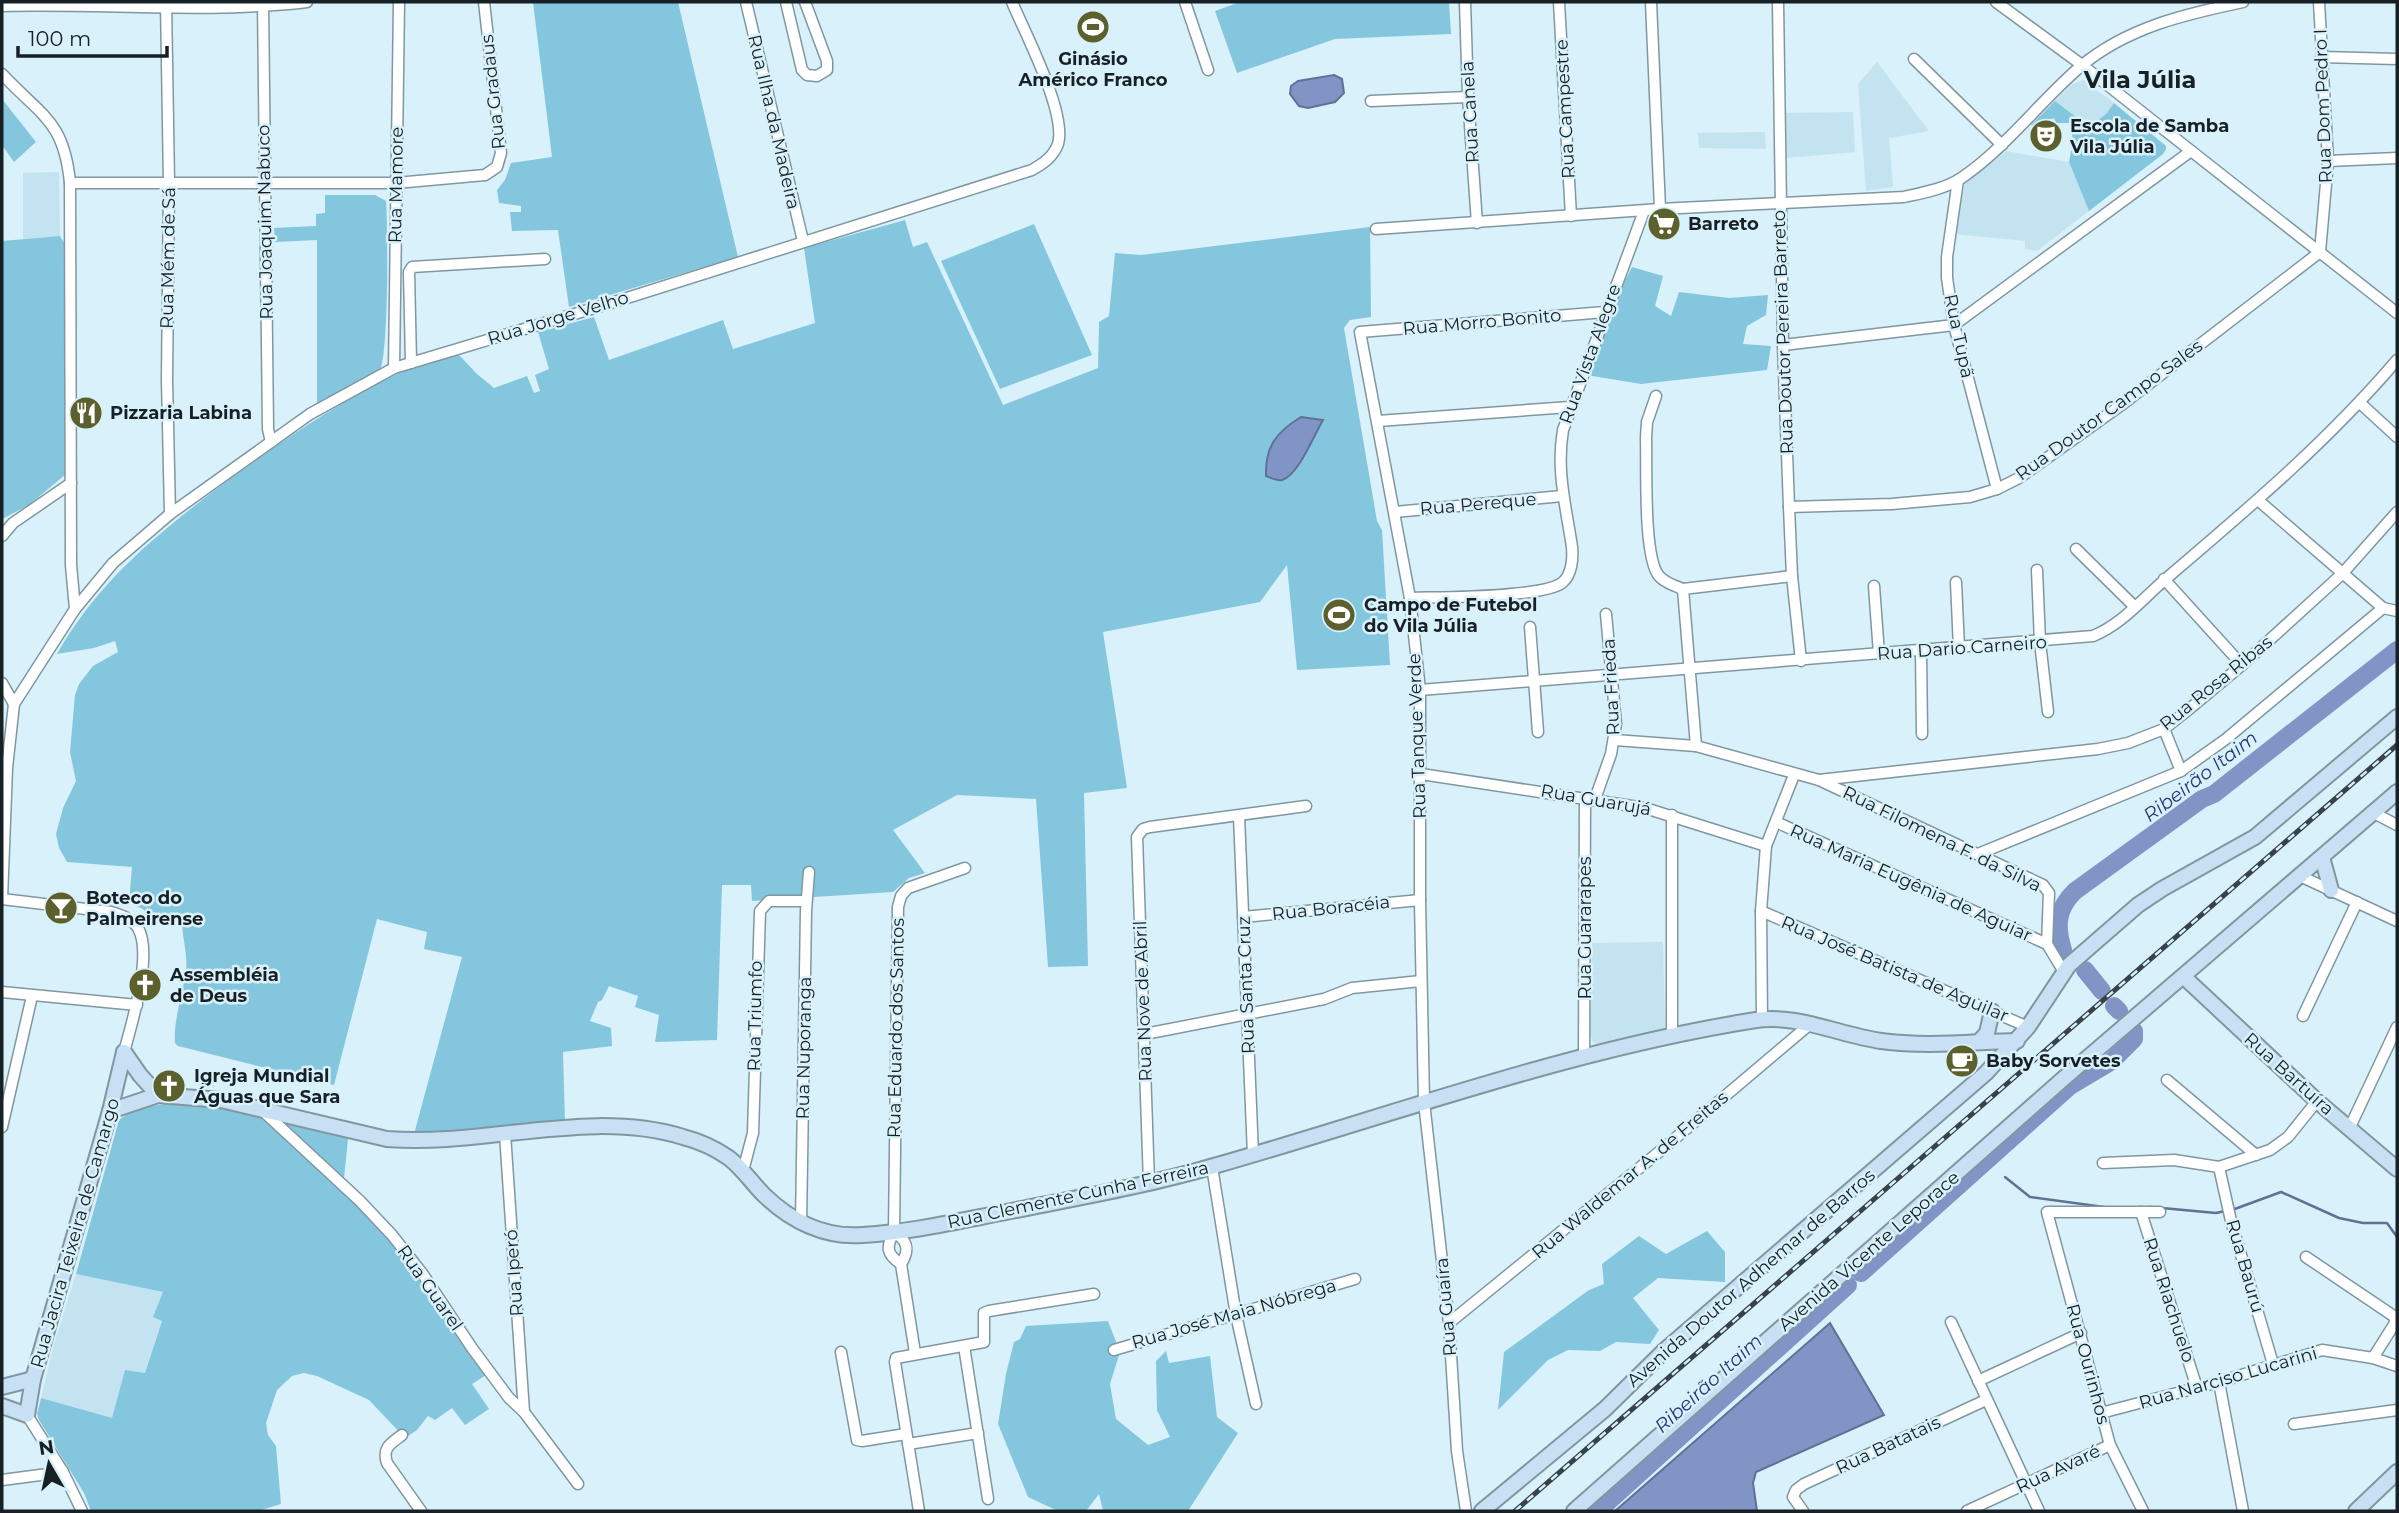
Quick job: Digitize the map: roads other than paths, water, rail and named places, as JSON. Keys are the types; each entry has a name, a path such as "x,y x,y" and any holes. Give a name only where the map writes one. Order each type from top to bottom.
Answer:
{"street":[{"path":"2,6 307,2"},
{"name":"Rua Mamore","path":"394,368 399,2"},
{"name":"Rua Gradaus","path":"396,184 485,175 497,167 500,153 484,2"},
{"name":"Rua Ilha da Madeira","path":"746,2 803,241"},
{"path":"786,2 802,70 807,75 817,76 827,70 827,61 804,2"},
{"name":"Rua Jorge Velho","path":"14,704 75,609 113,563 170,514 310,414 394,368 1032,170 1048,161 1058,142 1059,118 1012,2"},
{"path":"1185,2 1208,70"},
{"name":"Rua Canela","path":"1465,2 1468,97 1478,223"},
{"name":"Rua Campestre","path":"1559,2 1572,216"},
{"path":"1651,2 1660,209"},
{"name":"Rua Doutor Pereira Barreto","path":"1778,2 1788,507 1801,661"},
{"path":"1996,2 2082,65 2397,313"},
{"path":"1376,229 1660,209 1904,197 1927,192 1958,180 2002,145 2082,65 2130,35 2186,14 2244,2"},
{"name":"Rua Dom Pedro I","path":"2319,2 2329,160 2319,252"},
{"name":"Rua Mém de Sá","path":"166,4 170,514"},
{"name":"Rua Joaquim Nabuco","path":"263,4 268,429 271,442"},
{"path":"2321,57 2397,59"},
{"path":"1914,59 2002,145"},
{"path":"2,74 54,127 68,158 71,565 75,609"},
{"path":"1371,102 1468,97"},
{"path":"1783,345 1954,325 2191,151"},
{"path":"2329,160 2397,158"},
{"name":"Rua Tupã","path":"1958,180 1947,257 1947,278 1954,325 1997,489"},
{"path":"70,183 396,184"},
{"name":"Rua Vista Alegre","path":"1410,598 1532,592 1562,583 1569,573 1572,550 1562,496 1560,447 1570,407 1644,211"},
{"name":"Rua Doutor Campo Sales","path":"1788,507 1892,504 1970,497 1997,489 2019,478 2120,406 2319,252"},
{"path":"411,363 411,267 545,259"},
{"name":"Rua Morro Bonito","path":"1360,332 1605,312"},
{"name":"Rua Tanque Verde","path":"1360,332 1410,598 1420,690 1424,1102"},
{"name":"Rua Dario Carneiro","path":"1420,690 2093,636 2113,626 2164,579 2259,501 2360,403 2397,360"},
{"path":"1656,396 1647,422 1646,438 1650,546 1657,575 1683,589 1792,576"},
{"path":"2360,403 2397,437"},
{"path":"1378,421 1570,407"},
{"path":"2,536 7,523 71,483"},
{"name":"Rua Pereque","path":"1395,512 1562,496"},
{"path":"2259,501 2383,608 2397,611"},
{"name":"Rua Rosa Ribas","path":"1819,780 2098,748 2127,743 2164,729 2242,665 2342,574 2397,512"},
{"path":"2076,549 2135,607"},
{"path":"2036,570 2048,712"},
{"path":"2164,579 2242,665"},
{"path":"1956,582 1959,648"},
{"path":"1874,586 1879,654"},
{"path":"1683,589 1696,746"},
{"path":"1978,854 2181,771 2226,739 2383,608"},
{"name":"Rua Frieda","path":"1590,798 1615,740 1613,675 1606,614"},
{"path":"1530,627 1538,732"},
{"path":"1921,651 1922,734"},
{"path":"2,683 14,704 7,768 2,899 100,910 123,916 138,927 143,945 142,975 124,1052 158,1095"},
{"name":"Avenida Doutor Adhemar de Barros","path":"1482,1511 1605,1409 1665,1350 1986,1073 2017,1041 2066,968 2081,954 2138,905 2255,837 2397,716"},
{"path":"2164,729 2181,771"},
{"name":"Rua Filomena F. da Silva","path":"1615,740 1696,746 1819,780 1978,854 2043,885 2048,890 2047,944"},
{"name":"Rua Guarujá","path":"1421,774 1590,798 1672,815 1766,846"},
{"path":"1762,1019 1762,911 1766,846 1794,775"},
{"name":"Avenida Vicente Leporace","path":"1574,1511 2063,1079 2134,1021 2397,792"},
{"name":"Rua Guararapes","path":"1584,1058 1590,798"},
{"path":"1239,816 1306,806"},
{"path":"2374,813 2397,825"},
{"path":"1672,815 1672,1035"},
{"name":"Rua Nove de Abril","path":"1149,1183 1136,845 1139,832 1150,827 1239,816"},
{"name":"Rua Santa Cruz","path":"1239,816 1253,1155"},
{"name":"Rua Maria Eugênia de Aguiar","path":"1776,822 2047,944"},
{"path":"2322,857 2331,890"},
{"name":"Rua Eduardo dos Santos","path":"894,1232 899,901 908,888 965,868"},
{"name":"Rua Nuporanga","path":"801,1224 808,872"},
{"path":"2300,876 2397,921"},
{"name":"Rua Boracéia","path":"1243,917 1420,900"},
{"name":"Rua Triumfo","path":"743,1171 753,1133 760,911 766,903 772,901 806,901"},
{"path":"2303,1016 2357,902"},
{"name":"Rua José Batista de Aguilar","path":"1762,911 2028,1027"},
{"path":"2047,944 2066,968"},
{"name":"Rua Bartuíra","path":"2184,977 2317,1101 2397,1169"},
{"path":"1145,1034 1324,999 1352,988 1421,981"},
{"path":"2,992 136,1005"},
{"path":"2,1126 5,1091 32,996"},
{"path":"1979,1042 1987,1033 1992,1011"},
{"name":"Rua Clemente Cunha Ferreira","path":"110,1111 158,1095 221,1100 387,1139 414,1141 610,1126 668,1132 705,1144 728,1158 766,1197 801,1224 819,1230 858,1236 894,1232 1149,1183 1584,1058 1672,1035 1762,1019 1784,1019 1857,1037 1903,1043 2017,1041"},
{"name":"Rua Waldemar A. de Freitas","path":"1449,1322 1660,1152 1809,1025"},
{"path":"2350,1127 2397,1027"},
{"name":"Rua Jacira Teixeira de Camargo","path":"27,1415 33,1379 110,1111 124,1052"},
{"path":"2168,1080 2256,1155"},
{"path":"2103,1163 2174,1160 2220,1167 2270,1150 2288,1137 2317,1101"},
{"name":"Rua Guaíra","path":"1424,1102 1449,1322 1457,1451 1466,1511"},
{"name":"Rua Guarel","path":"261,1109 360,1201 392,1235 422,1273 509,1398 524,1412 578,1484"},
{"name":"Rua Iperó","path":"505,1135 524,1412"},
{"path":"1212,1167 1236,1315 1256,1404"},
{"name":"Rua Baurú","path":"2220,1167 2231,1221 2273,1364"},
{"name":"Rua Ourinhos","path":"2141,1212 2047,1212 2110,1444 2143,1511"},
{"path":"2141,1212 2160,1212"},
{"name":"Rua Riachuelo","path":"2141,1212 2197,1388"},
{"path":"901,1264 891,1257 889,1250 889,1242 894,1232 905,1239 907,1248 907,1255 901,1264 915,1353"},
{"path":"2306,1256 2395,1317 2395,1322 2373,1359"},
{"name":"Rua José Maia Nóbrega","path":"1114,1350 1355,1279"},
{"path":"919,1511 895,1362 900,1355 984,1342 982,1318 989,1311 1094,1294"},
{"path":"1951,1322 2039,1511"},
{"path":"1978,1381 2081,1333"},
{"path":"964,1346 988,1499"},
{"name":"Rua Narciso Lucarini","path":"2101,1413 2219,1382 2322,1350 2397,1366"},
{"path":"841,1352 857,1440 978,1433"},
{"path":"2,1387 33,1379"},
{"path":"2219,1382 2243,1511"},
{"name":"Rua Batatais","path":"1803,1511 1794,1500 1793,1493 1810,1481 1986,1400"},
{"path":"2,1406 27,1415 63,1472 82,1511"},
{"path":"2294,1424 2397,1410"},
{"path":"402,1435 387,1446 384,1455 421,1511"},
{"name":"Rua Avaré","path":"1967,1511 2110,1444"},
{"path":"2,1480 63,1472"},
{"path":"2356,1511 2397,1472"}],"waterway":[{"name":"Ribeirão Itaim","path":"2063,950 2059,919 2064,905 2075,891 2202,799 2214,794 2397,650"},
{"name":"Ribeirão Itaim","path":"2085,970 2102,991"},
{"name":"Ribeirão Itaim","path":"2114,1006 2119,1011"},
{"name":"Ribeirão Itaim","path":"1861,1273 2070,1086 2112,1061 2134,1039 2134,1031"},
{"path":"2005,1177 2030,1197 2104,1207"},
{"path":"2232,1210 2281,1192 2339,1218 2363,1223 2387,1223 2397,1237"},
{"path":"2131,1208 2152,1207"},
{"path":"2162,1208 2216,1213 2225,1211"},
{"name":"Ribeirão Itaim","path":"1598,1511 1848,1285"}],"railway":[{"path":"1515,1511 2397,745"}],"place":[{"name":"Ginásio Américo Franco","path":"1093,27"},
{"name":"Escola de Samba Vila Júlia","path":"2046,136"},
{"name":"Barreto","path":"1664,224"},
{"name":"Pizzaria Labina","path":"86,413"},
{"name":"Campo de Futebol do Vila Júlia","path":"1339,615"},
{"name":"Boteco do Palmeirense","path":"61,908"},
{"name":"Assembléia de Deus","path":"145,985"},
{"name":"Baby Sorvetes","path":"1962,1061"},
{"name":"Igreja Mundial Águas que Sara","path":"169,1086"}],"district":[{"name":"Vila Júlia","path":"2140,80"}]}
